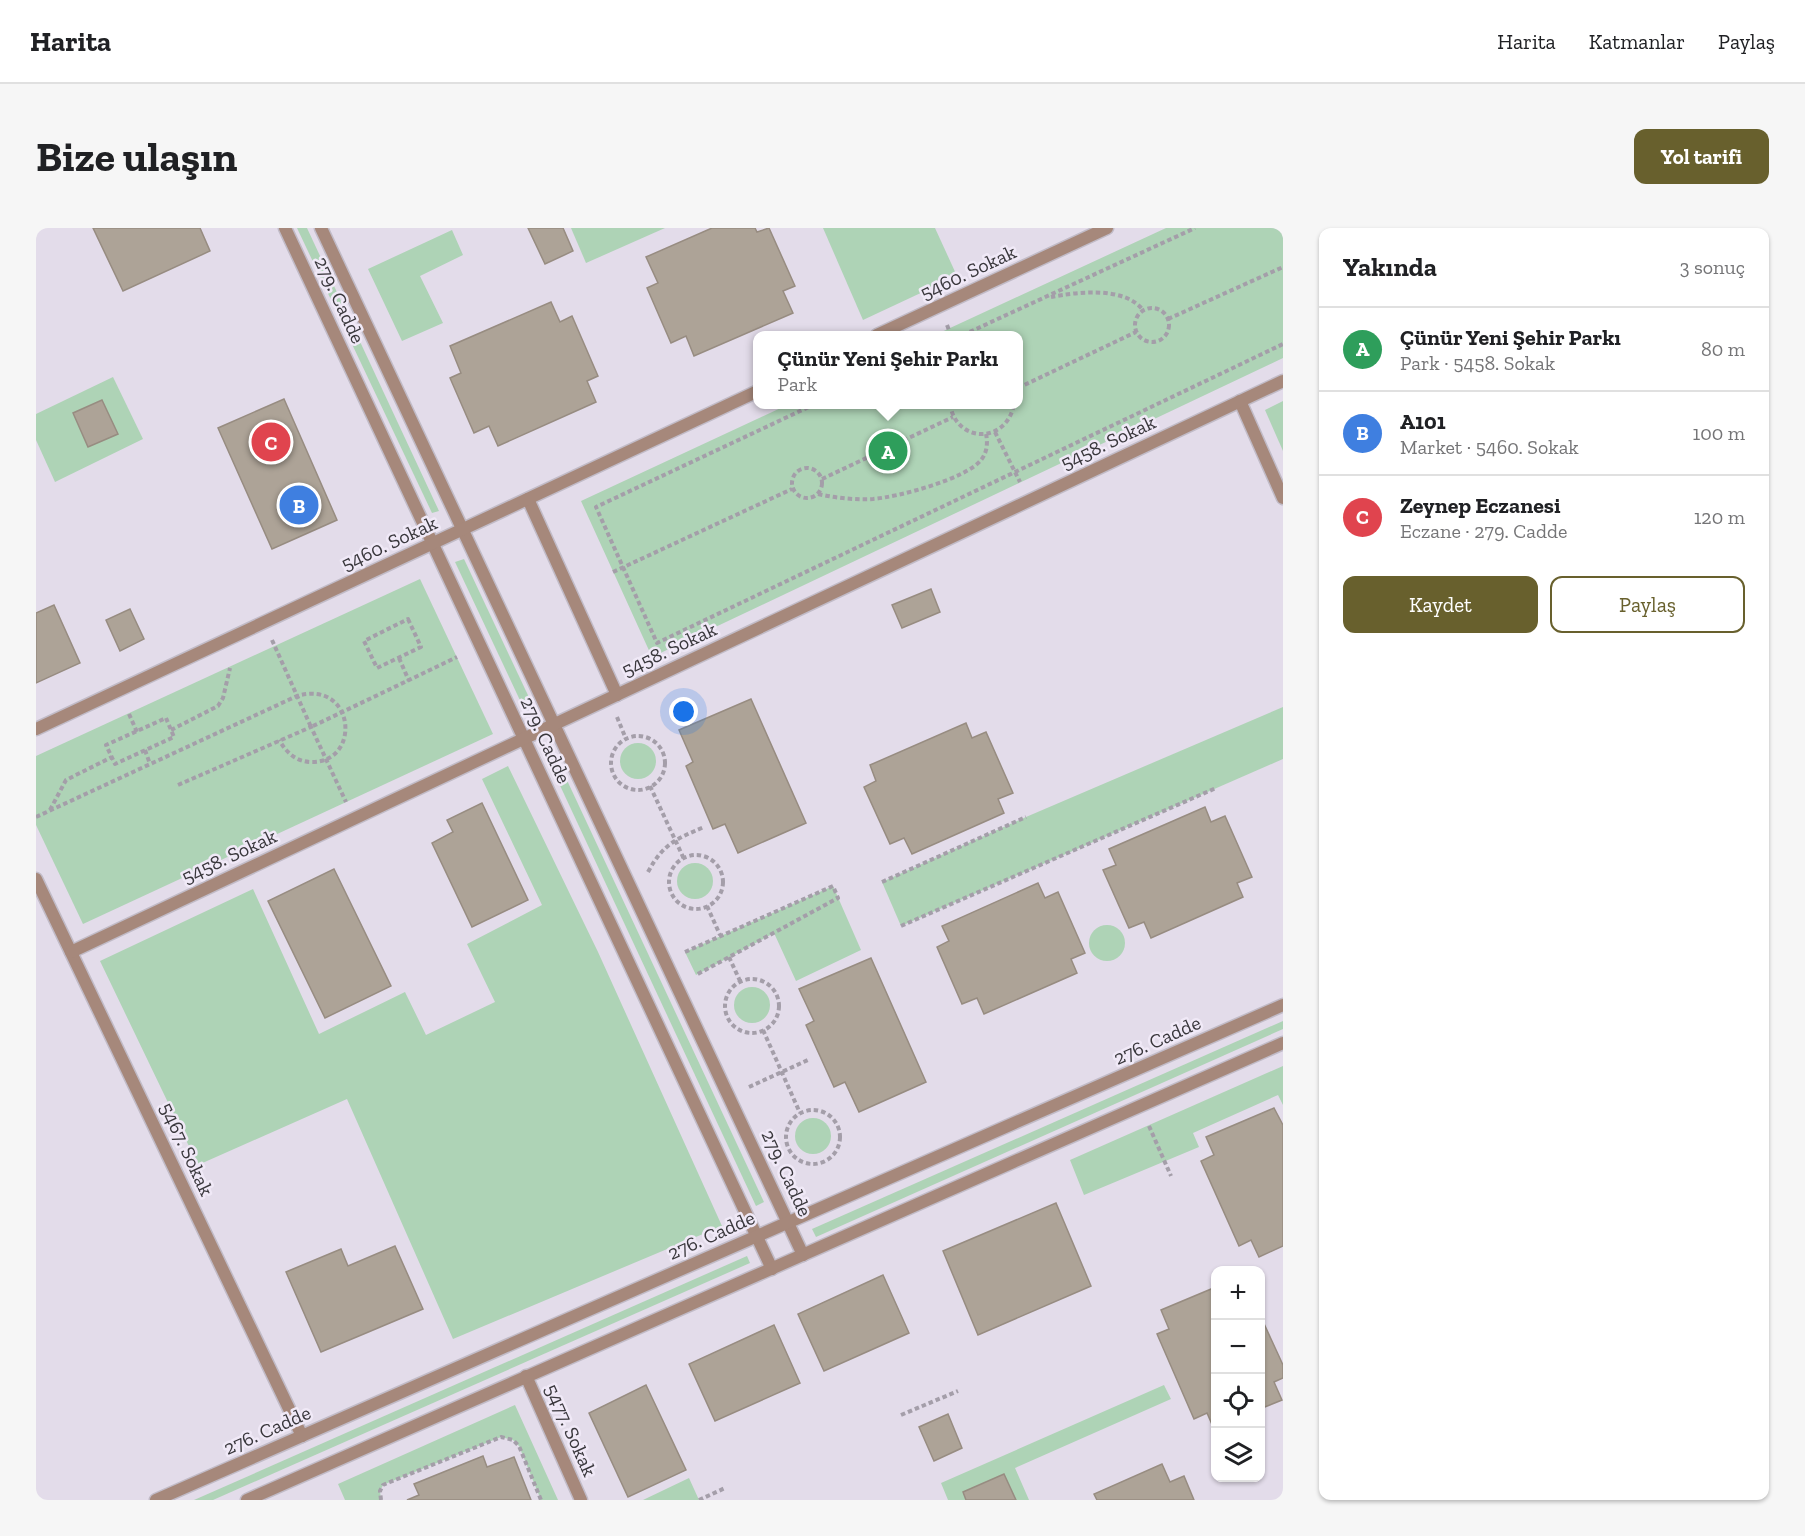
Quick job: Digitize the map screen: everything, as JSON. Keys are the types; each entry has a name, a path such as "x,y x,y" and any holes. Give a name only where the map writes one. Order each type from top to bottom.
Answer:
{"street":[{"name":"279. Cadde","path":"285,228 772,1269"},
{"name":"279. Cadde","path":"321,228 803,1255"},
{"name":"5460. Sokak","path":"888,331 1107,228"},
{"name":"5458. Sokak","path":"71,952 1283,381"},
{"name":"5460. Sokak","path":"36,729 753,394"},
{"path":"1240,401 1283,498"},
{"path":"528,499 617,695"},
{"name":"5467. Sokak","path":"36,879 302,1436"},
{"name":"276. Cadde","path":"156,1500 1283,1005"},
{"path":"247,1500 1283,1043"},
{"name":"5477. Sokak","path":"526,1376 581,1500"}],"path":[{"path":"974,331 1195,228"},
{"path":"1168,319 1283,267"},
{"path":"1044,298 1076,292 1100,293 1134,302 1143,310"},
{"path":"1156,308 1165,314 1168,319 1166,336 1158,341 1150,342 1144,340 1136,332 1135,321 1143,310 1156,308"},
{"path":"1023,386 1136,332"},
{"path":"806,409 596,507 657,643 1283,344"},
{"path":"951,409 953,417 964,429 974,434 995,432 1004,426 1011,417 1013,409"},
{"path":"822,479 953,417"},
{"path":"995,432 1029,501"},
{"path":"792,489 804,498 818,494 852,499 873,499 924,489 973,468 982,460 986,450 986,434"},
{"path":"792,489 792,479 797,471 807,468 816,471 822,479 818,494"},
{"path":"613,572 792,489"},
{"path":"408,619 421,647 399,658 376,668 364,641 408,619"},
{"path":"264,623 355,818"},
{"path":"178,785 343,713 457,657"},
{"path":"399,658 409,681"},
{"path":"171,730 218,706 223,698 230,668"},
{"path":"36,817 297,696 318,693 337,704 343,713 346,734 335,753 326,759 316,762 294,758 279,740"},
{"path":"129,714 137,732"},
{"path":"616,716 626,739"},
{"path":"166,718 174,737 115,764 106,745 137,732 166,718"},
{"path":"644,736 659,746 663,753 664,771 659,779 650,786 638,789 627,788 614,776 611,759 614,751 626,739 644,736"},
{"path":"145,750 150,764"},
{"path":"49,811 66,780 112,757"},
{"path":"650,786 684,859"},
{"path":"901,926 1216,788"},
{"path":"882,882 1026,818"},
{"path":"648,872 657,856 675,840 704,827"},
{"path":"692,856 701,856 717,865 721,873 722,891 717,899 707,906 694,909 685,907 672,896 669,879 676,863 692,856"},
{"path":"685,952 833,886 838,898 696,975"},
{"path":"707,906 720,935"},
{"path":"729,957 740,981"},
{"path":"758,979 766,982 777,996 779,1005 777,1014 773,1022 763,1030 750,1032 742,1030 734,1026 729,1019 725,1002 733,987 740,981 758,979"},
{"path":"763,1030 801,1113"},
{"path":"749,1088 810,1059"},
{"path":"818,1110 833,1119 838,1127 838,1145 834,1153 819,1163 802,1161 789,1150 786,1133 788,1125 801,1113 818,1110"},
{"path":"1149,1126 1171,1176"},
{"path":"901,1415 958,1391"},
{"path":"381,1500 380,1491 383,1485 501,1437 508,1437 519,1446 541,1500"},
{"path":"699,1500 724,1488"}],"green space":[{"path":"297,228 307,228 439,511 432,513"},
{"path":"571,228 665,228 586,263"},
{"path":"823,228 935,228 957,276 863,320"},
{"path":"1166,228 1283,228 1283,358 652,657 581,501 778,409 1023,409 1023,331 944,331"},
{"path":"452,230 463,255 420,276 443,323 402,341 368,269"},
{"path":"113,377 143,439 55,482 36,440 36,414"},
{"path":"1283,401 1283,451 1265,410"},
{"path":"464,559 534,708 525,711 455,562"},
{"path":"420,579 493,734 83,924 36,825 36,756"},
{"path":"1283,707 1283,759 901,926 882,882 1026,817"},
{"path":"638,743 651,748 656,761 651,774 638,779 625,774 620,761 625,748"},
{"path":"551,746 764,1202 756,1206 543,749"},
{"path":"508,766 598,952 722,1226 453,1339 347,1099 198,1165 100,961 253,889 319,1034 405,992 426,1035 495,1002 467,944 542,905 482,779"},
{"path":"695,863 708,868 713,881 708,894 695,899 682,894 677,881 682,868"},
{"path":"833,886 861,950 796,981 774,933 696,975 685,952"},
{"path":"1107,925 1120,930 1125,943 1120,956 1107,961 1094,956 1089,943 1094,930"},
{"path":"752,987 765,992 770,1005 765,1018 752,1023 739,1018 734,1005 739,992"},
{"path":"1283,1021 1283,1029 816,1237 812,1229"},
{"path":"1283,1066 1283,1105 1278,1095 1193,1133 1199,1147 1084,1195 1070,1160"},
{"path":"813,1118 826,1123 831,1136 826,1149 813,1154 800,1149 795,1136 800,1123"},
{"path":"747,1256 750,1263 213,1500 194,1500"},
{"path":"1164,1385 1171,1399 1015,1468 1029,1500 948,1500 941,1483"},
{"path":"515,1405 558,1500 541,1500 519,1446 513,1440 501,1437 383,1485 380,1491 381,1500 345,1500 338,1484"},
{"path":"689,1478 699,1500 643,1500"}],"building":[{"path":"93,228 200,228 210,251 123,291"},
{"path":"528,228 563,228 573,251 545,264"},
{"path":"712,228 755,228 757,232 769,228 795,286 783,291 793,313 694,356 686,336 671,343 647,288 658,283 646,257"},
{"path":"551,302 560,322 572,316 598,376 587,381 596,402 498,446 489,426 474,433 450,378 461,373 450,346"},
{"path":"284,399 337,520 272,549 218,428"},
{"path":"102,400 118,434 88,447 73,413"},
{"path":"931,589 940,612 902,628 892,605"},
{"path":"54,605 80,663 36,683 36,613"},
{"path":"130,609 144,639 120,651 106,620"},
{"path":"751,699 806,823 738,853 725,824 713,829 686,766 693,762 679,730"},
{"path":"966,723 972,738 986,732 1013,793 998,799 1004,813 912,854 904,838 890,844 864,787 876,781 870,765"},
{"path":"482,803 528,900 472,927 432,843 453,832 447,820"},
{"path":"1205,807 1211,822 1225,816 1252,877 1237,883 1243,897 1151,938 1144,922 1129,928 1103,870 1116,865 1109,849"},
{"path":"334,869 391,986 325,1018 268,901"},
{"path":"1038,883 1045,898 1058,892 1085,953 1071,959 1077,973 984,1014 977,998 962,1004 937,947 949,941 942,926"},
{"path":"871,958 926,1082 859,1112 845,1082 834,1087 806,1025 814,1021 799,989"},
{"path":"1274,1108 1283,1125 1283,1246 1259,1257 1251,1240 1239,1246 1201,1161 1214,1155 1206,1137"},
{"path":"1056,1203 1091,1286 978,1335 943,1251"},
{"path":"395,1246 423,1309 321,1352 286,1272 341,1249 348,1266"},
{"path":"883,1275 909,1333 824,1371 798,1314"},
{"path":"1211,1289 1211,1422 1207,1413 1194,1419 1157,1334 1169,1329 1161,1310"},
{"path":"774,1325 800,1383 715,1421 689,1364"},
{"path":"1265,1326 1283,1365 1283,1378 1274,1382 1282,1400 1265,1407"},
{"path":"646,1385 686,1470 628,1497 589,1413"},
{"path":"948,1414 962,1448 934,1461 919,1427"},
{"path":"483,1456 487,1467 514,1457 531,1500 407,1500 419,1495 414,1484"},
{"path":"1162,1464 1170,1482 1184,1476 1194,1500 1097,1500 1094,1494"},
{"path":"1004,1474 1016,1500 966,1500 963,1492"}],"place":[{"name":"Zeynep Eczanesi","path":"271,442"},
{"name":"Çünür Yeni Şehir Parkı","path":"888,451"},
{"name":"A101","path":"299,505"}]}
